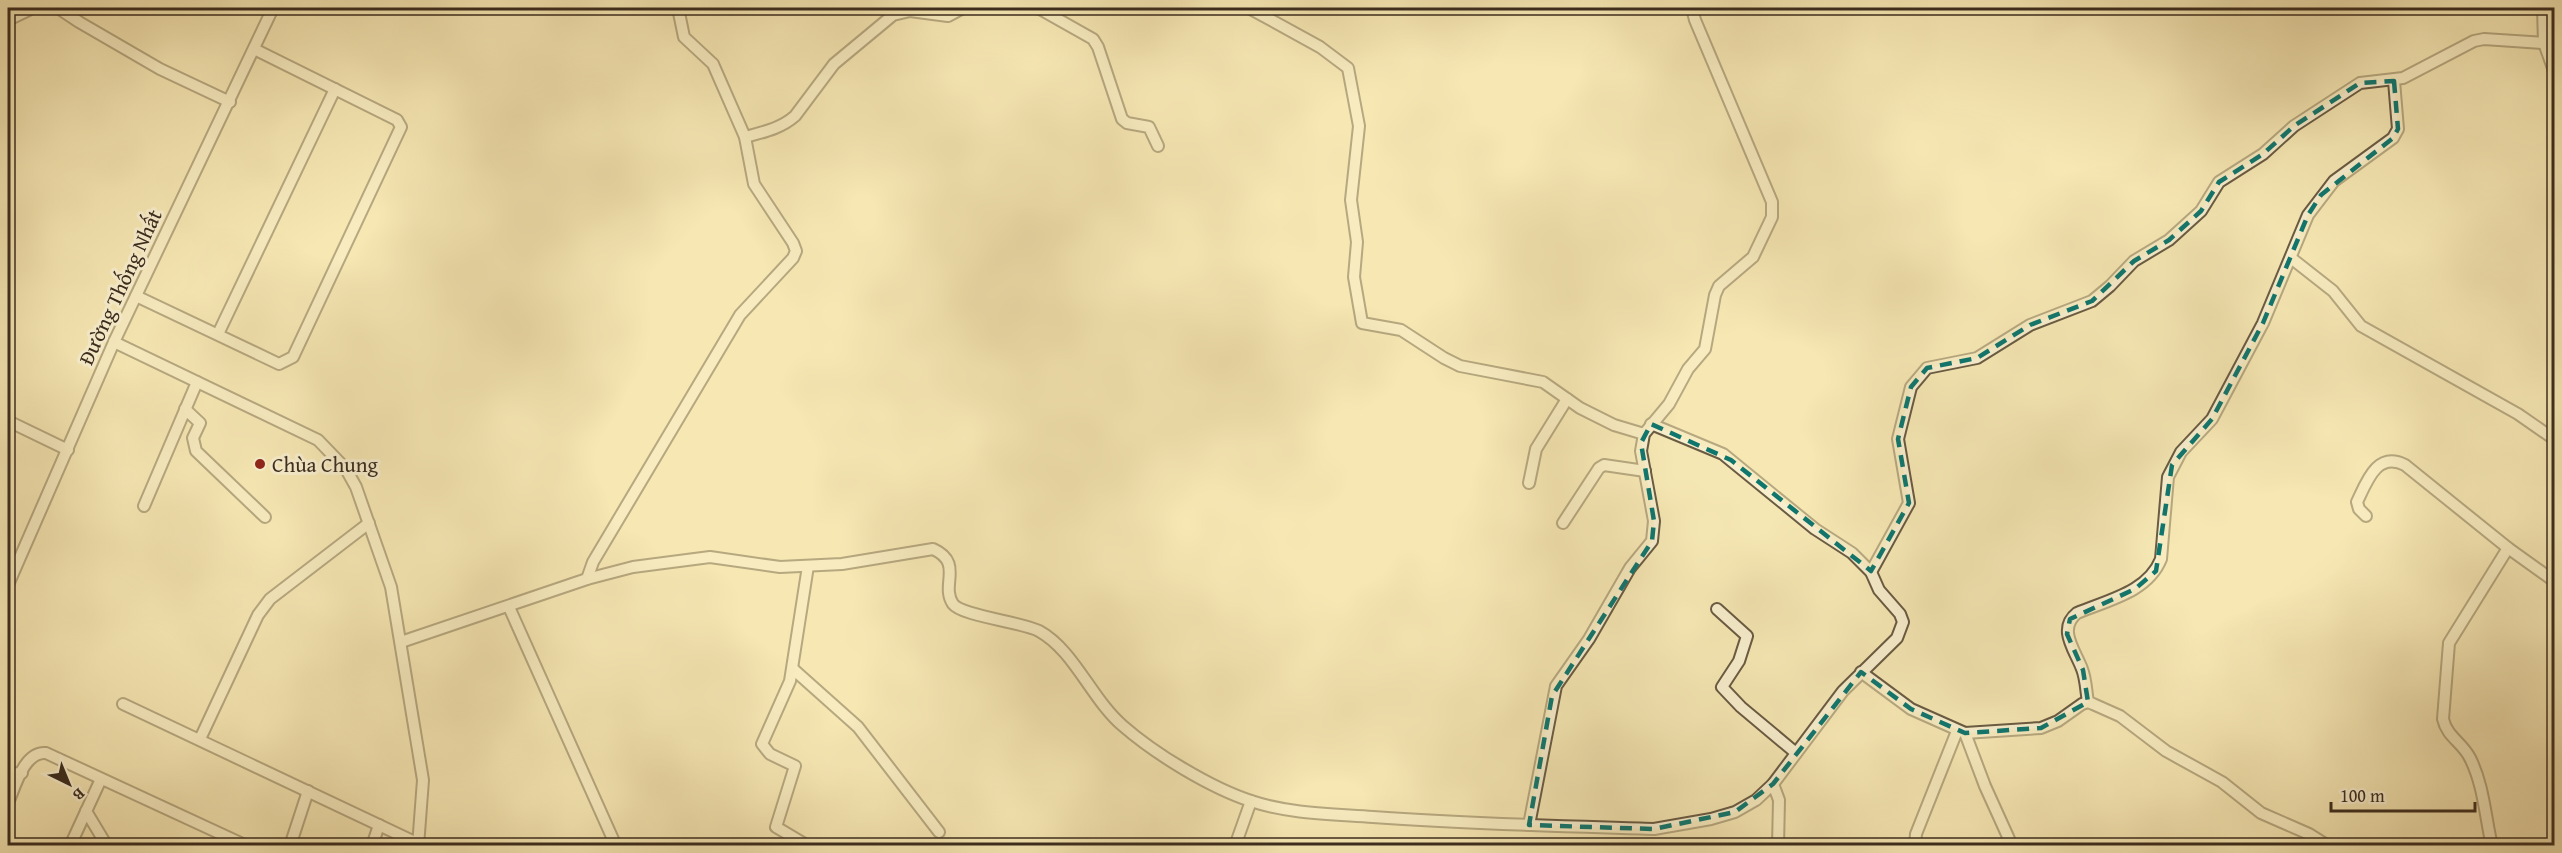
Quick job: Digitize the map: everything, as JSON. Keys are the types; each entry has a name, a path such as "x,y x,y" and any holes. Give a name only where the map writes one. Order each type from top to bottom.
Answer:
{"street":[{"path":"8,20 33,8"},
{"path":"58,8 160,69 230,102"},
{"name":"Đường Thống Nhất","path":"8,585 114,342 273,8"},
{"path":"587,579 593,561 740,315 793,258 796,250 794,243 754,184 745,137 713,64 684,37 678,8"},
{"path":"745,137 778,128 787,123 795,116 834,64 893,15 910,11 948,16 963,8"},
{"path":"1038,8 1093,39 1098,47 1122,119 1127,123 1149,127 1158,146"},
{"path":"1249,8 1320,47 1347,69 1359,126 1351,200 1357,242 1354,277 1362,323 1401,330 1460,366 1543,382 1580,408 1614,424 1644,434"},
{"path":"1529,825 1556,686 1589,639 1630,568 1652,541 1654,521 1641,451 1644,434 1669,404 1688,369 1705,349 1715,295 1719,286 1753,257 1772,217 1773,209 1692,8"},
{"path":"2543,8 2544,43 2554,71"},
{"path":"1871,572 1909,503 1898,439 1911,387 1927,368 1977,357 2030,325 2092,301 2134,261 2169,240 2201,211 2219,183 2263,154 2295,126 2360,83 2394,81 2475,41 2484,39 2544,43"},
{"path":"136,296 279,364 293,357 298,347 401,127 397,120 254,49"},
{"path":"2088,702 2085,678 2067,634 2070,619 2077,613 2135,589 2156,571 2162,559 2168,477 2172,465 2212,419 2263,323 2308,215 2321,195 2334,181 2393,138 2398,129 2394,81"},
{"path":"218,334 335,89"},
{"path":"2291,258 2333,291 2361,326 2518,414 2554,439"},
{"path":"114,342 318,440 346,469 356,487 388,576 401,642 423,780 418,845 123,704"},
{"path":"144,506 197,382"},
{"path":"1529,483 1536,449 1567,399"},
{"path":"185,409 200,423 193,438 196,451 265,517"},
{"path":"8,421 68,450"},
{"path":"401,642 587,579 633,567 710,557 780,567 858,563 933,549 941,553 950,568 951,597 959,609 1036,630 1048,637 1060,648 1121,725 1198,777 1251,801 1298,811 1415,820 1654,829 1682,826 1735,812 1756,800 1773,784 1843,691 1897,638 1903,622 1900,614 1879,590 1871,572 1852,553 1815,530 1731,460 1651,424"},
{"path":"2366,516 2359,509 2357,502 2369,477 2381,465 2392,460 2397,461 2554,581"},
{"path":"1563,523 1599,468 1604,465 1645,471"},
{"path":"200,739 258,615 270,599 369,523"},
{"path":"2492,846 2485,800 2470,758 2445,728 2446,654 2453,633 2508,548"},
{"path":"808,566 793,669 786,691 762,744 770,754 795,766 776,827 808,846"},
{"path":"509,607 616,846"},
{"path":"1718,609 1747,636 1739,661 1722,687 1741,707 1796,753"},
{"path":"793,669 858,727 939,832"},
{"path":"1861,672 1911,709 1961,732 2041,728 2058,722 2088,702"},
{"path":"2088,702 2120,716 2158,746 2222,782 2261,813 2309,834 2328,846"},
{"path":"1961,732 2009,839"},
{"path":"1915,846 1916,834 1961,732"},
{"path":"8,803 27,762 41,753 49,754 247,846"},
{"path":"8,774 22,773"},
{"path":"70,846 101,779"},
{"path":"1773,784 1779,800 1778,846"},
{"path":"290,846 308,791"},
{"path":"1235,846 1251,801"},
{"path":"86,812 107,846"},
{"path":"372,846 379,825"}],"highlighted area":[{"path":"2394,81 2398,129 2393,138 2321,195 2308,215 2263,323 2212,419 2172,465 2156,571 2135,589 2070,619 2067,634 2083,670 2088,702 2041,728 1965,733 1911,709 1861,672 1773,784 1735,812 1654,829 1529,825 1552,696 1652,541 1654,521 1641,443 1651,424 1731,460 1871,571 1909,503 1898,439 1911,387 1927,368 1977,358 2030,325 2092,301 2134,261 2169,240 2201,211 2219,182 2263,154 2294,126 2360,83"}],"place":[{"name":"Chùa Chung","path":"260,464"}]}
